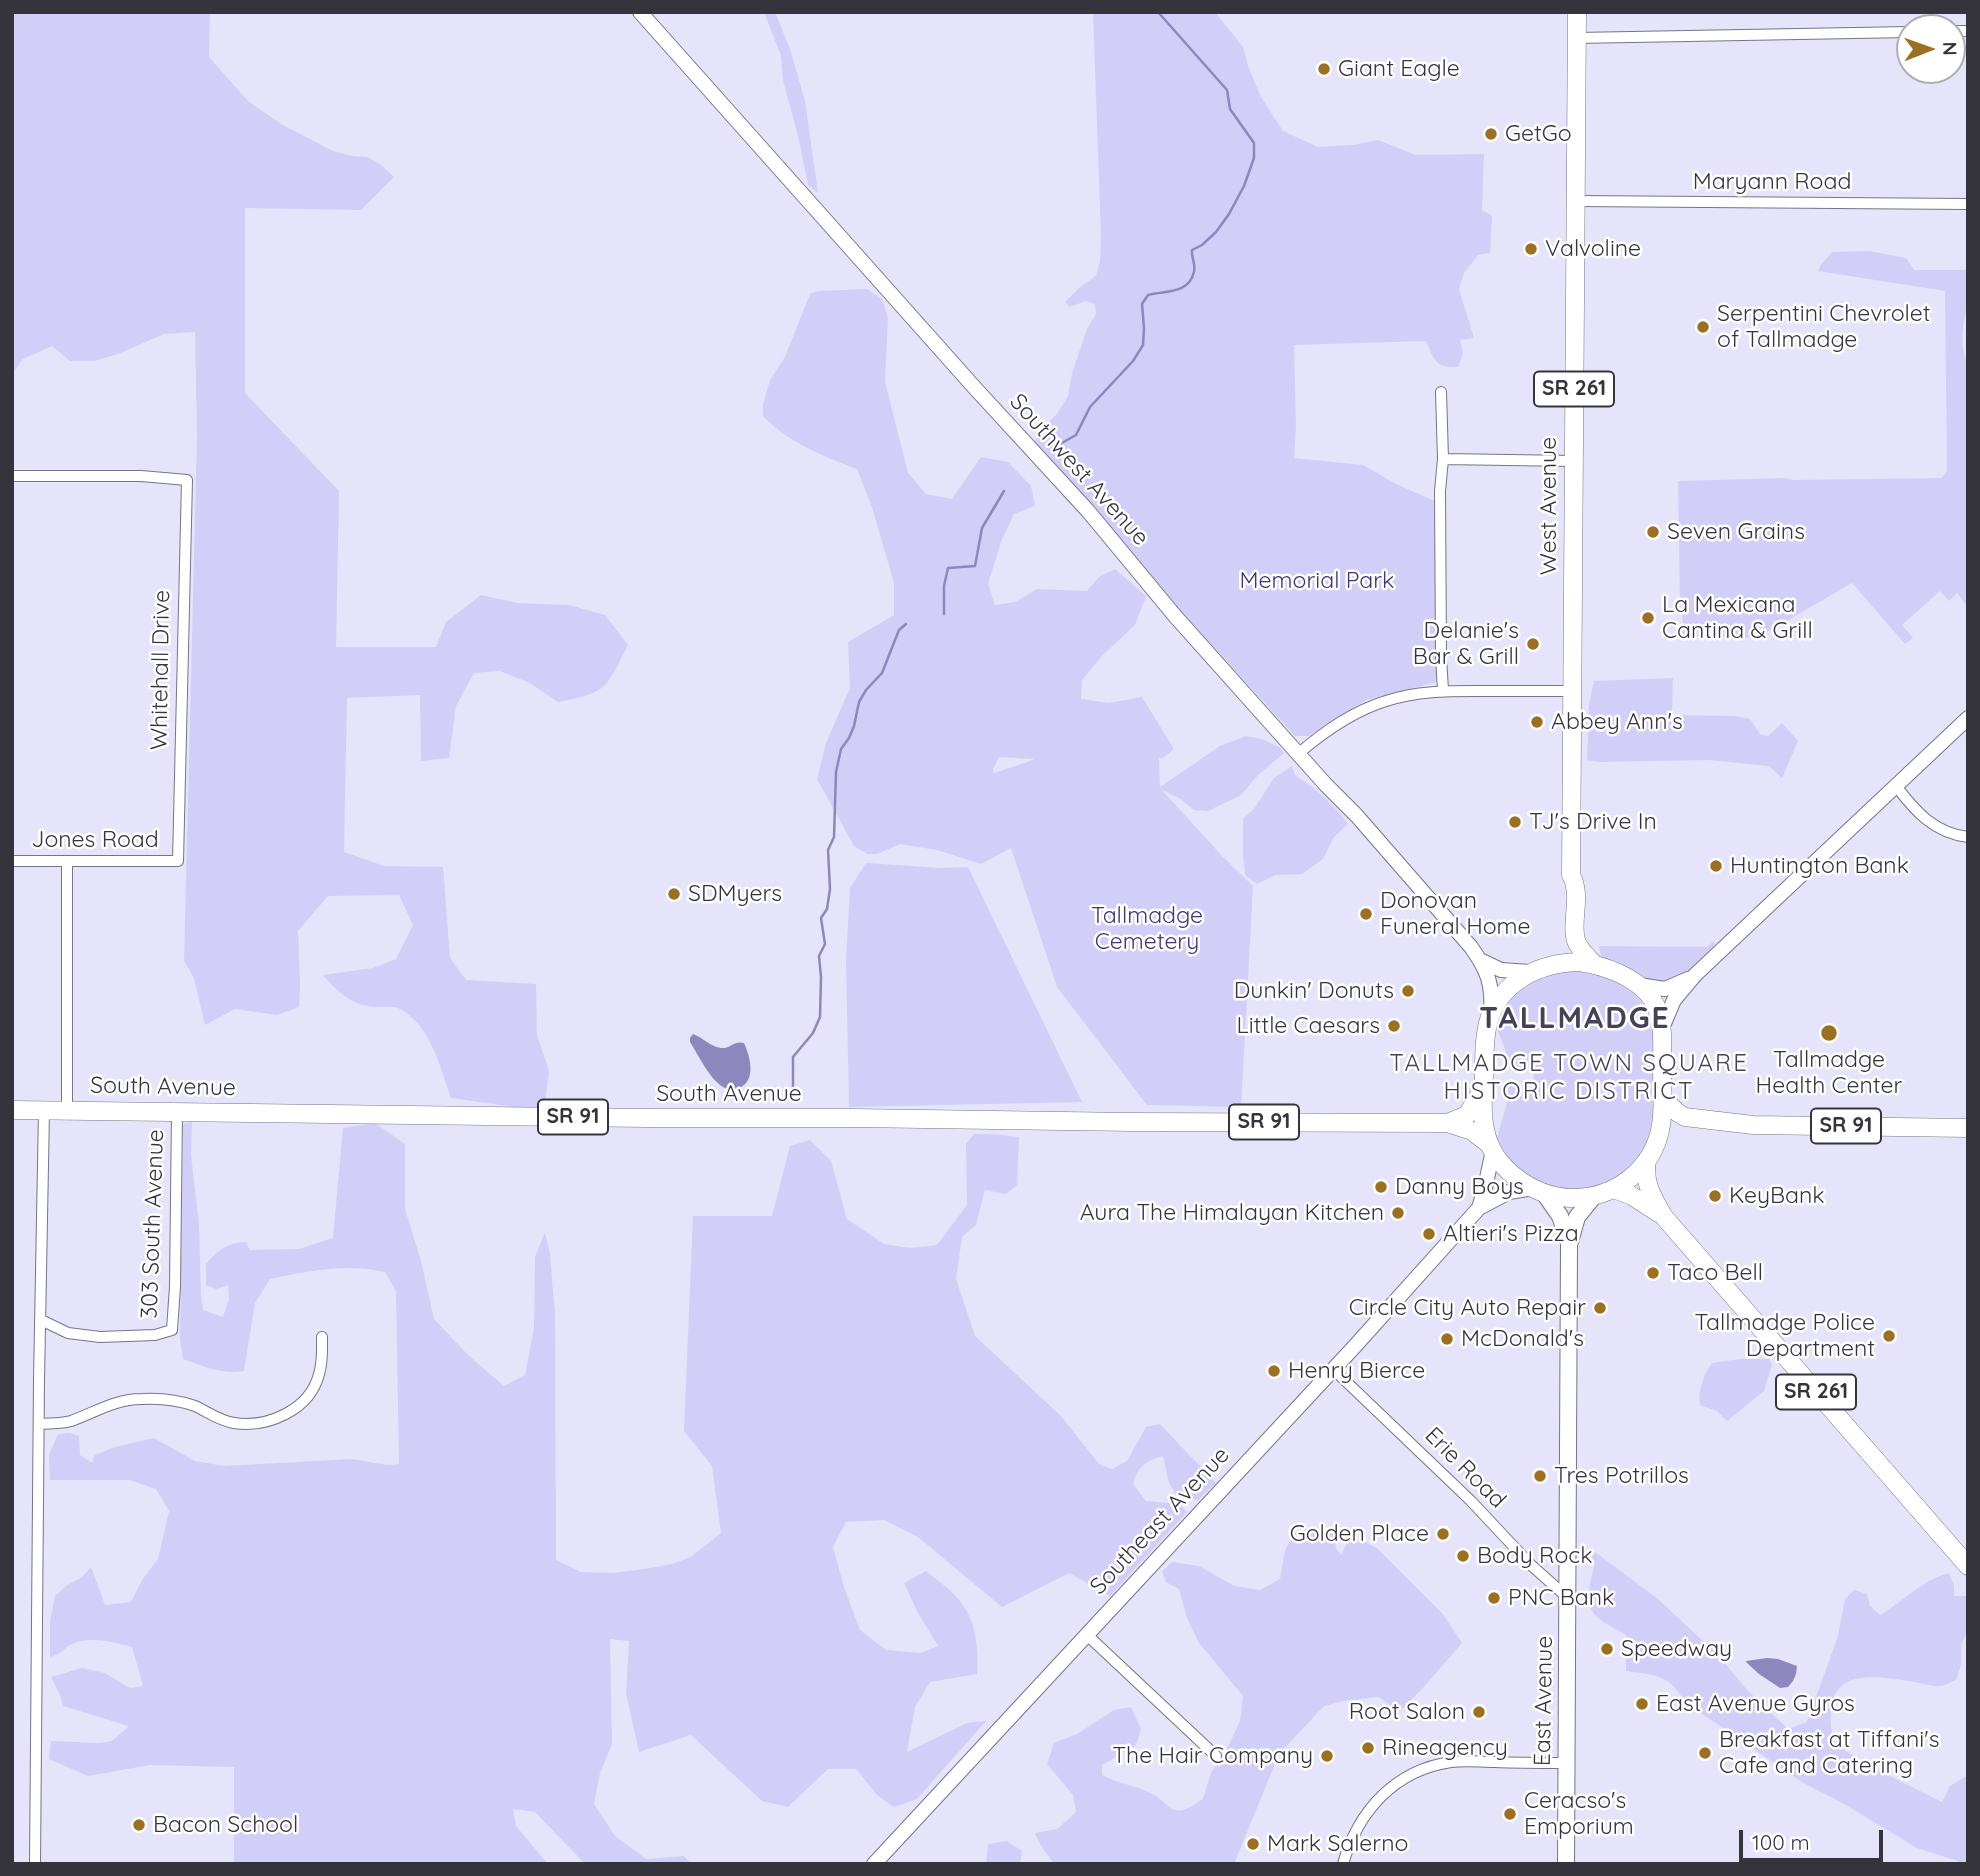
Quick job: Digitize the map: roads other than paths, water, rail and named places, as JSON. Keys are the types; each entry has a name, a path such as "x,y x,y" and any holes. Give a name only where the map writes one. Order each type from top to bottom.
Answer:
{"main road":[{"name":"West Avenue","path":"1577,12 1571,875 1576,890 1577,942 1595,965"},
{"name":"West Avenue","path":"1548,966 1563,950 1565,890 1571,875"},
{"path":"1492,1147 1484,1122 1486,1031 1498,1001 1507,990 1530,972 1548,966 1578,962 1595,965 1639,985 1655,1005 1662,1028 1661,1124 1655,1144 1647,1160 1634,1175 1614,1189 1594,1196 1569,1198 1538,1190"},
{"path":"1447,1123 1467,1115 1483,1089"},
{"name":"SR 91","path":"1662,1098 1685,1117 1753,1125 1968,1128"},
{"name":"South Avenue","path":"12,1110 647,1118 1447,1123 1472,1131 1492,1147"},
{"name":"SR 91","path":"1655,1144 1673,1130 1711,1127 1725,1122"},
{"name":"SR 91","path":"1492,1147 1511,1174 1538,1190"},
{"name":"SR 261","path":"1647,1160 1647,1188 1664,1217 1968,1566"},
{"name":"SR 261","path":"1614,1189 1641,1201 1664,1217"},
{"name":"East Avenue","path":"1538,1190 1560,1216 1569,1245"},
{"name":"East Avenue","path":"1566,1864 1569,1245 1577,1217 1594,1196"}],"street":[{"name":"Southwest Avenue","path":"640,12 974,387 1088,510 1175,616 1443,915 1480,960 1490,983 1491,1015"},
{"path":"1576,38 1896,32"},
{"name":"Maryann Road","path":"1575,201 1968,204"},
{"path":"1441,392 1443,690"},
{"path":"1443,459 1574,461"},
{"name":"Whitehall Drive","path":"12,476 141,476 187,480 177,861"},
{"path":"1299,753 1332,727 1385,701 1443,690 1572,691"},
{"path":"1662,1028 1674,1000 1695,975 1968,718"},
{"path":"1896,786 1922,818 1942,831 1968,838"},
{"name":"Jones Road","path":"12,861 177,861"},
{"path":"67,862 67,1111"},
{"path":"1480,960 1508,972 1530,972"},
{"path":"1639,985 1665,989 1695,975"},
{"path":"35,1864 44,1111"},
{"name":"303 South Avenue","path":"41,1320 68,1333 100,1337 155,1335 172,1330 177,1112"},
{"name":"Southeast Avenue","path":"1479,1208 1492,1147"},
{"name":"Southeast Avenue","path":"874,1864 1479,1208 1509,1192 1538,1190"},
{"path":"39,1423 71,1421 103,1406 124,1400 155,1399 192,1405 234,1423 256,1424 275,1420 293,1410 312,1389 320,1372 322,1337"},
{"name":"Erie Road","path":"1333,1369 1471,1501 1531,1565 1568,1598"},
{"path":"1086,1634 1216,1756"},
{"path":"1343,1864 1368,1809 1398,1783 1413,1774 1435,1765 1465,1760 1566,1763"}],"waterway":[{"path":"1048,447 1076,435 1090,407 1133,361 1143,345 1142,304 1148,295 1176,290 1187,285 1194,269 1192,250 1216,232 1229,214 1244,186 1254,158 1254,143 1230,109 1227,90 1158,12"},
{"path":"944,614 944,586 948,568 975,566 982,528 1004,491"},
{"path":"793,1097 793,1057 813,1033 820,1017 819,956 825,944 821,918 827,909 830,889 828,850 834,837 836,772 841,749 854,726 859,702 882,673 899,630 906,624"}],"place":[{"name":"Giant Eagle","path":"1324,69"},
{"name":"GetGo","path":"1491,134"},
{"name":"Valvoline","path":"1531,249"},
{"name":"Serpentini Chevrolet of Tallmadge","path":"1703,327"},
{"name":"Seven Grains","path":"1653,532"},
{"name":"La Mexicana Cantina & Grill","path":"1648,618"},
{"name":"Delanie's Bar & Grill","path":"1533,644"},
{"name":"Abbey Ann's","path":"1537,722"},
{"name":"TJ's Drive In","path":"1515,822"},
{"name":"Huntington Bank","path":"1716,866"},
{"name":"SDMyers","path":"674,894"},
{"name":"Donovan Funeral Home","path":"1366,914"},
{"name":"Dunkin' Donuts","path":"1408,991"},
{"name":"Little Caesars","path":"1394,1026"},
{"name":"Tallmadge Health Center","path":"1829,1033"},
{"name":"Danny Boys","path":"1381,1187"},
{"name":"KeyBank","path":"1715,1196"},
{"name":"Aura The Himalayan Kitchen","path":"1398,1213"},
{"name":"Altieri's Pizza","path":"1429,1234"},
{"name":"Taco Bell","path":"1653,1273"},
{"name":"Circle City Auto Repair","path":"1600,1308"},
{"name":"Tallmadge Police Department","path":"1889,1336"},
{"name":"McDonald's","path":"1447,1339"},
{"name":"Henry Bierce","path":"1274,1371"},
{"name":"Tres Potrillos","path":"1540,1476"},
{"name":"Golden Place","path":"1443,1534"},
{"name":"Body Rock","path":"1463,1556"},
{"name":"PNC Bank","path":"1494,1598"},
{"name":"Speedway","path":"1607,1649"},
{"name":"East Avenue Gyros","path":"1642,1704"},
{"name":"Root Salon","path":"1479,1712"},
{"name":"Rineagency","path":"1368,1748"},
{"name":"Breakfast at Tiffani's Cafe and Catering","path":"1705,1753"},
{"name":"The Hair Company","path":"1327,1756"},
{"name":"Ceracso's Emporium","path":"1510,1814"},
{"name":"Bacon School","path":"139,1825"},
{"name":"Mark Salerno","path":"1253,1844"}],"district":[{"name":"TALLMADGE","path":"1575,1019"},
{"name":"TALLMADGE TOWN SQUARE HISTORIC DISTRICT","path":"1569,1078"}],"park label":[{"name":"Memorial Park","path":"1317,581"},
{"name":"Tallmadge Cemetery","path":"1147,929"}]}
